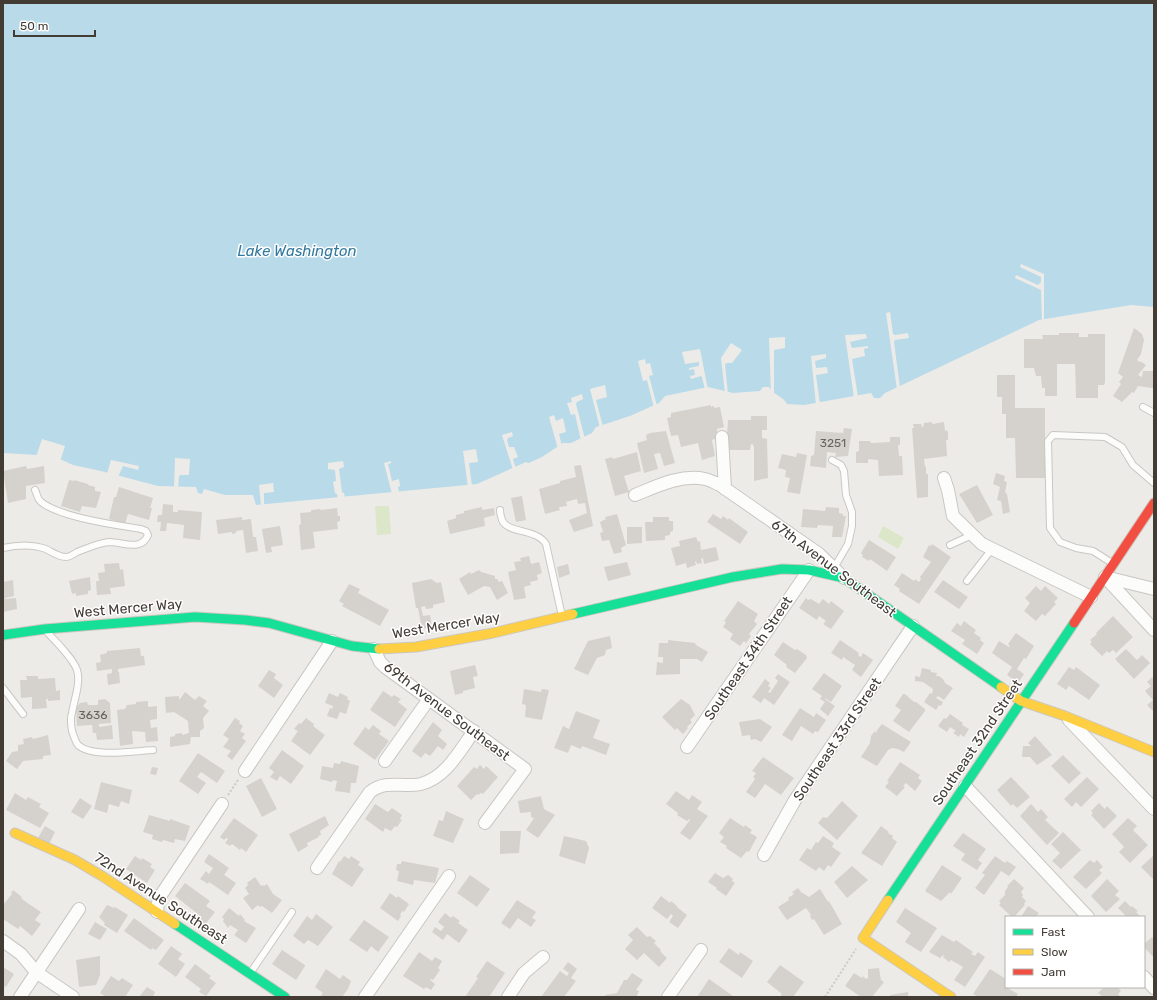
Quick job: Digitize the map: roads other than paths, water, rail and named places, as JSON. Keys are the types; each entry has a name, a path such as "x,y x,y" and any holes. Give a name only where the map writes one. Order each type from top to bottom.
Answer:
{"street":[{"path":"722,437 725,489"},
{"name":"67th Avenue Southeast","path":"635,495 670,481 690,478 705,479 725,489 819,554 844,578 1021,702"},
{"path":"944,478 953,516 982,544 1091,597"},
{"name":"Southeast 32nd Street","path":"951,997 863,938 1154,503"},
{"name":"West Mercer Way","path":"3,635 45,629 174,618 209,618 269,623 332,642 352,646 374,649 416,647 494,633 733,577 782,569 809,570 844,578"},
{"name":"Southeast 34th Street","path":"687,747 809,570"},
{"path":"1105,577 1154,589"},
{"path":"1105,577 1154,630"},
{"name":"Southeast 33rd Street","path":"764,855 795,800 913,626"},
{"path":"245,771 332,642"},
{"name":"69th Avenue Southeast","path":"374,649 380,662 385,667 525,768 485,823"},
{"path":"385,761 429,699"},
{"path":"1021,702 1065,716 1154,752"},
{"path":"1065,716 1154,809"},
{"path":"317,868 370,792 376,787 383,785 419,784 436,777 445,770 474,731"},
{"path":"965,786 1087,916"},
{"path":"157,912 161,895 222,804"},
{"name":"72nd Avenue Southeast","path":"15,833 75,860 102,876 285,997"},
{"path":"365,997 449,876"},
{"path":"20,997 79,909"},
{"path":"3,941 21,954 36,972 73,997"},
{"path":"668,997 701,950"},
{"path":"508,997 524,973 543,957"},
{"path":"1145,978 1154,988"}],"lane":[{"path":"1143,407 1154,413"},
{"path":"1113,564 1093,551 1076,548 1060,542 1050,528 1048,441 1053,435 1105,437 1122,447 1133,465 1154,483"},
{"path":"832,460 841,465 844,471 846,495 852,512 852,526 848,544 834,568"},
{"path":"3,548 19,544 43,548 59,556 66,557 100,543 111,542 133,545 143,544 148,536 146,531 141,528 94,521 52,509 39,500 36,490"},
{"path":"500,510 502,520 505,524 537,535 543,539 546,544 562,617"},
{"path":"950,545 972,535"},
{"path":"967,581 992,549"},
{"path":"45,629 74,664 77,671 78,682 71,716 71,727 78,744 97,752 153,750"},
{"path":"3,688 23,714"},
{"path":"250,973 292,912"}],"water":[{"name":"Lake Washington","path":"3,3 1154,3 1154,307 1131,305 1039,320 885,393 880,398 874,398 871,393 804,405 787,404 769,387 763,387 760,391 733,393 708,387 665,396 659,403 630,416 596,427 592,433 571,443 563,443 542,457 529,463 526,462 477,484 256,505 253,495 225,495 204,489 202,494 198,493 196,487 158,486 73,465 62,460 37,455 3,453"}]}
